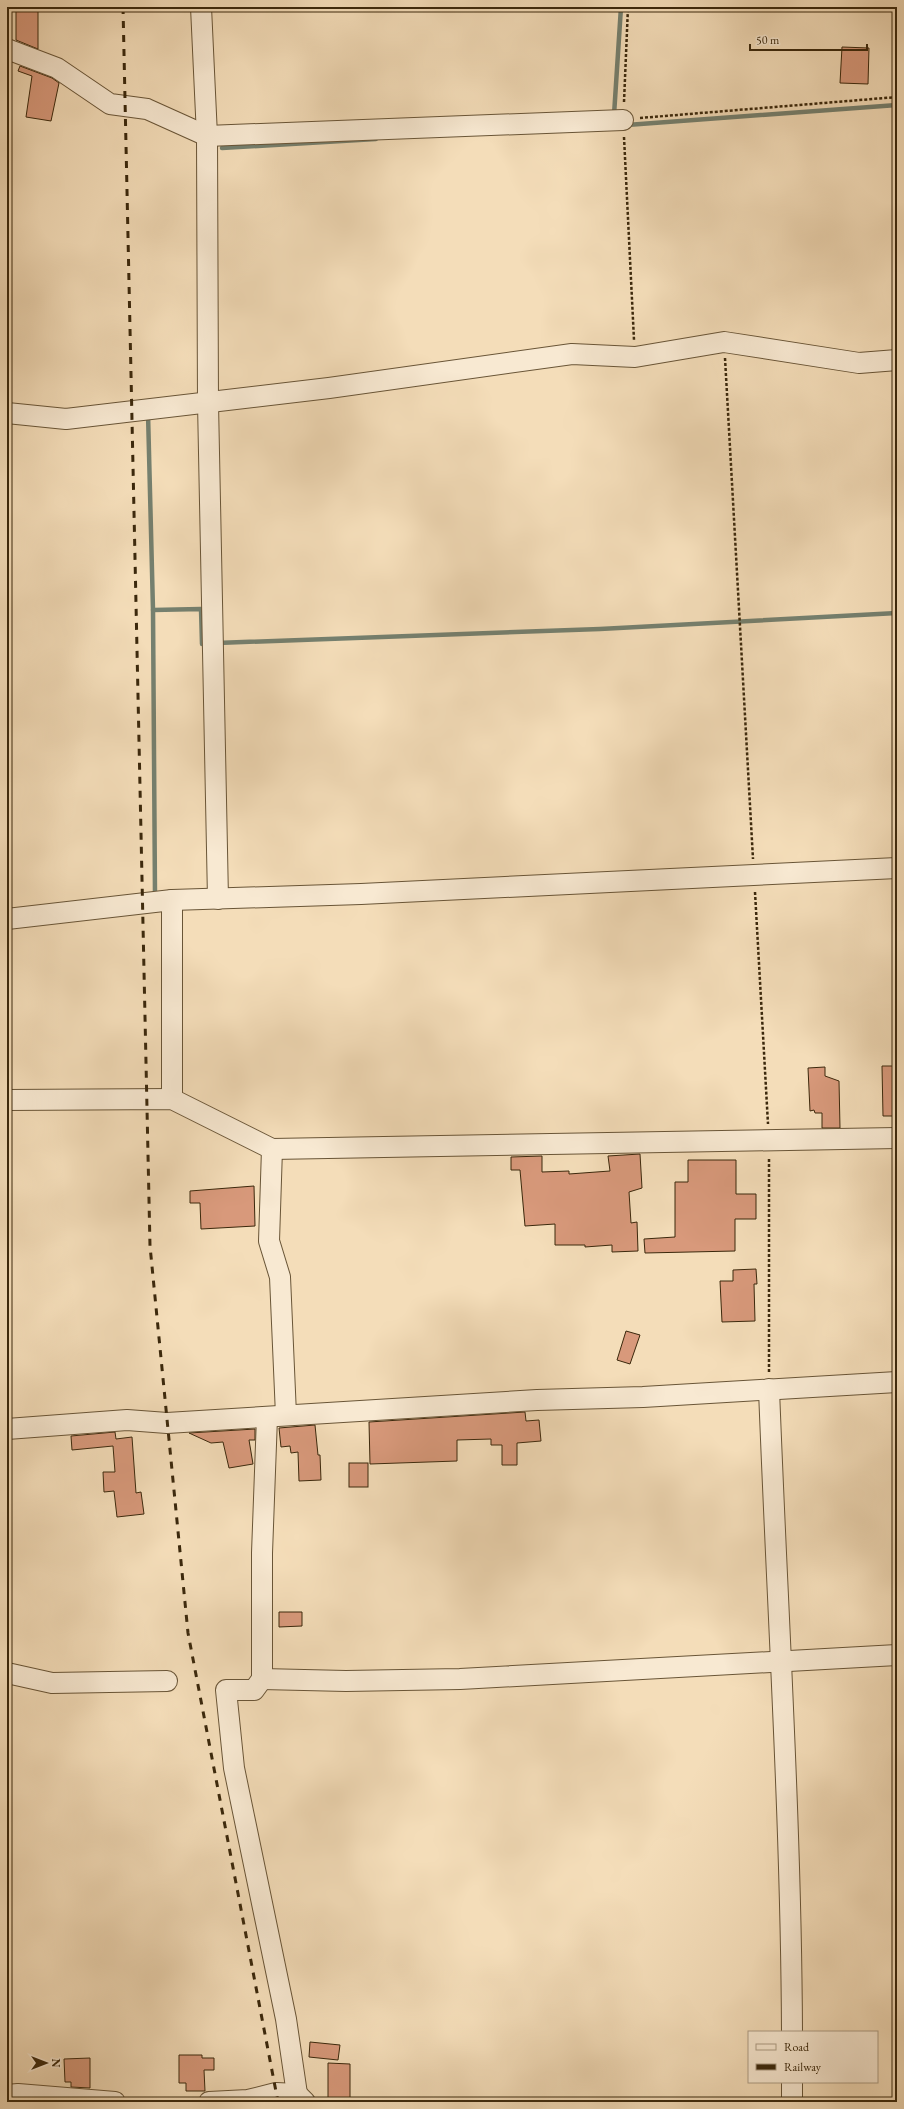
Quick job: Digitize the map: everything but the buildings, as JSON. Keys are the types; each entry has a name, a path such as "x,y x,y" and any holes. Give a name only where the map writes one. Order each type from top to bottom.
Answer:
{"street":[{"path":"201,7 207,136 208,403 218,899"},
{"path":"7,49 57,68 110,104 147,109 207,136 623,120"},
{"path":"7,413 66,419 208,403 572,354 635,357 724,342 859,363 897,360"},
{"path":"7,919 172,900 369,894 897,868"},
{"path":"172,900 172,1099"},
{"path":"7,1100 172,1099 272,1149 897,1138"},
{"path":"209,2102 248,2100 276,2093 301,2098 234,1768 226,1690 254,1690 262,1679 262,1553 277,1416 280,1278 269,1241 272,1149"},
{"path":"7,1429 127,1420 167,1423 537,1400 643,1396 897,1382"},
{"path":"769,1389 782,1661 791,1916 792,2031"},
{"path":"262,1679 346,1681 460,1679 897,1655"},
{"path":"7,1673 52,1684 167,1681"},
{"path":"792,2083 792,2102"},
{"path":"7,2095 18,2094 115,2102"}],"path":[{"path":"628,7 623,120 635,357"},
{"path":"623,120 897,97"}],"waterway":[{"path":"614,115 621,7"},
{"path":"627,125 897,105"},
{"path":"222,148 376,139"},
{"path":"148,413 153,610 155,895"},
{"path":"153,610 201,609 202,644 208,643"},
{"path":"217,643 600,629 897,613"}],"railway":[{"path":"123,7 150,1246 188,1633 278,2102"}]}
